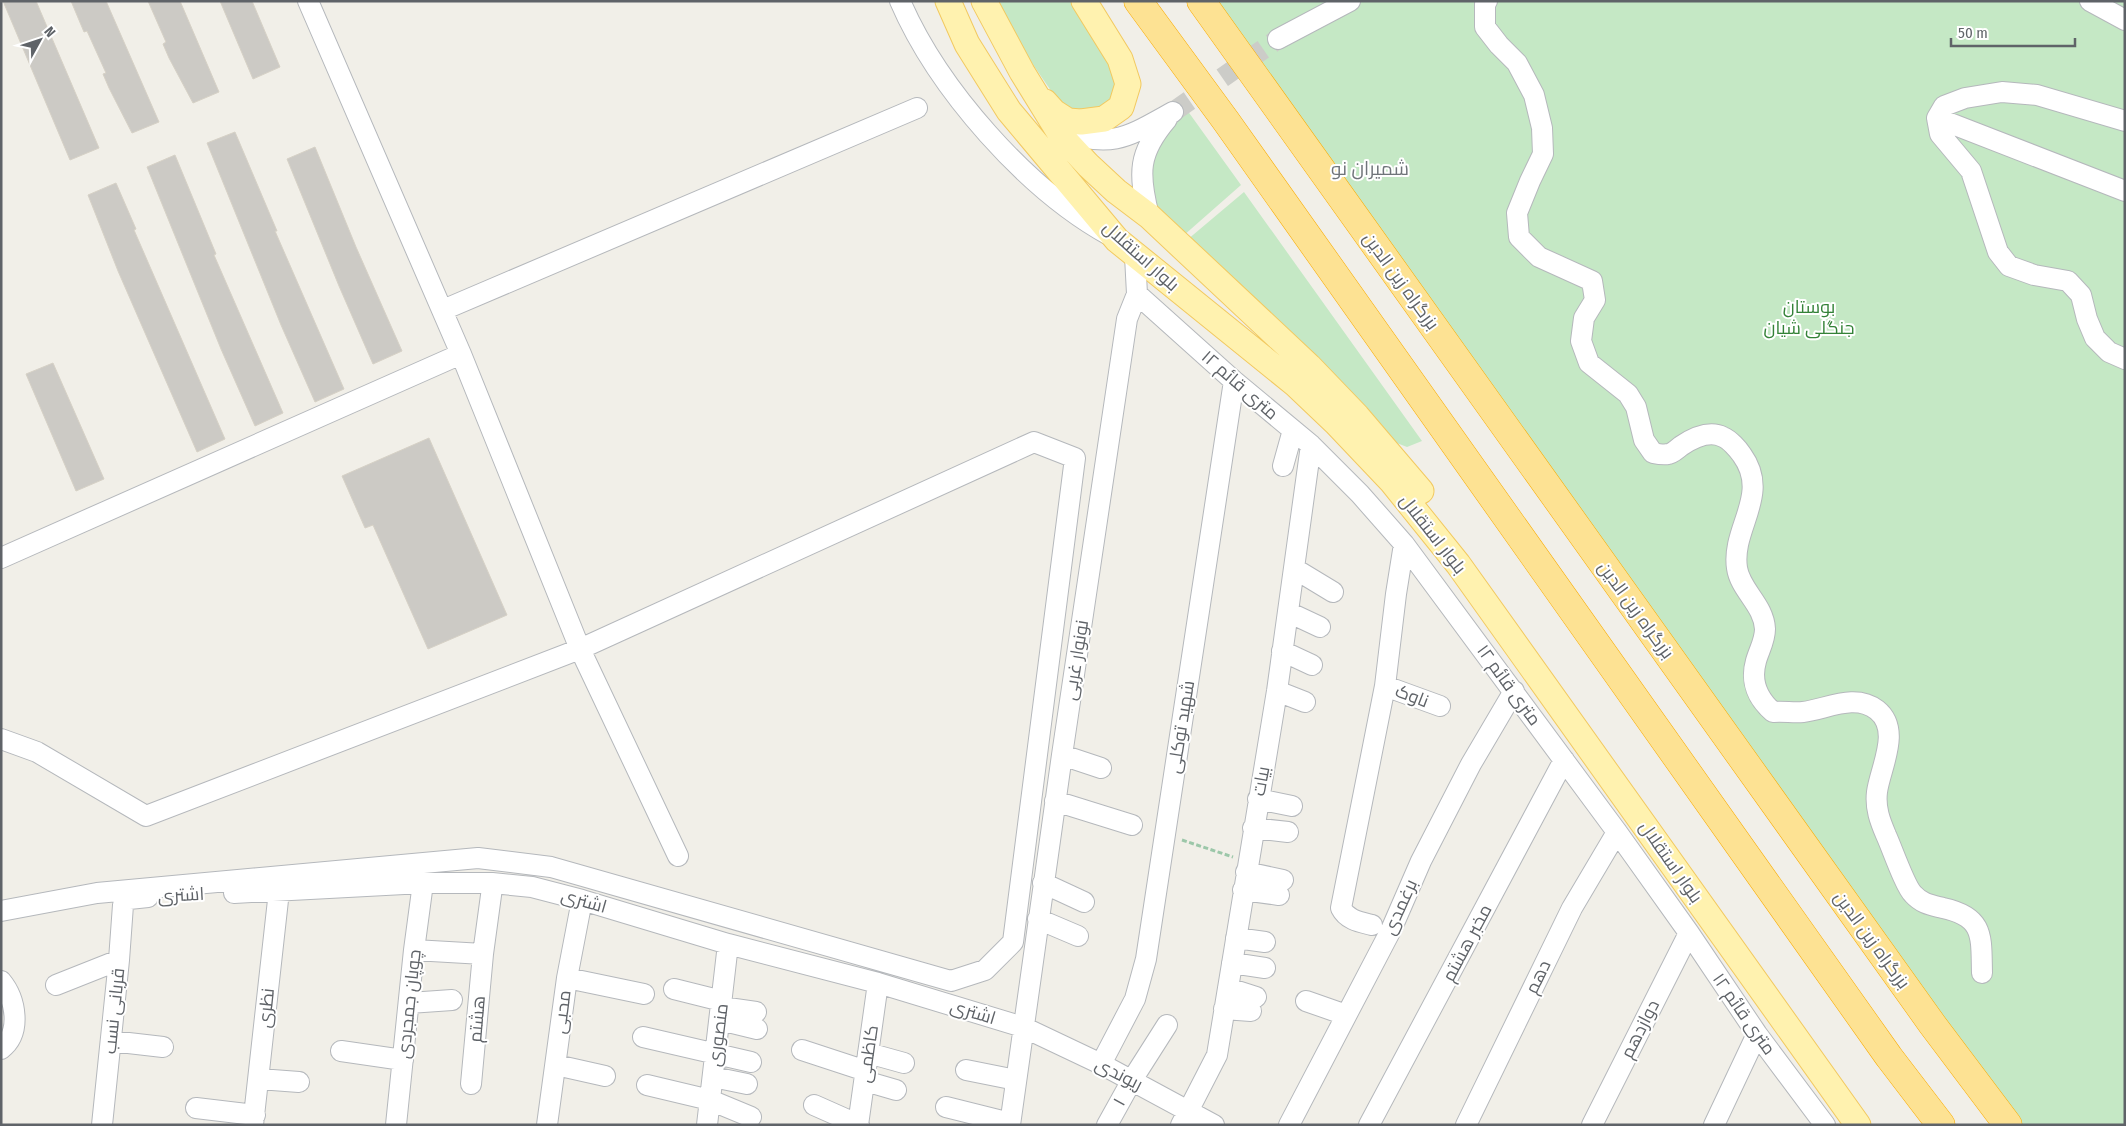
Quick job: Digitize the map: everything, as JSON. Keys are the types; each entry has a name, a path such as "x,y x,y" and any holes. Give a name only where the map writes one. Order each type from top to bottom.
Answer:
{"highway":[{"path":"1138,1 1226,121 1889,1057 1941,1125"},
{"name":"بزرگراه زین الدین","path":"1205,7 1920,1008 2008,1125"}],"main road":[{"name":"بلوار استقلال","path":"984,1 1002,37 1059,132 1088,165 1122,196 1149,216 1264,323 1357,416 1409,475 1457,538 1876,1125"},
{"path":"1035,93 1054,112 1068,121 1081,122 1104,119 1121,107 1128,84 1120,59 1084,1"},
{"name":"بلوار استقلال","path":"952,5 967,44 1010,111 1126,248 1294,384 1336,423 1392,482 1458,564 1858,1125"},
{"path":"1249,347 1257,348 1268,341 1269,334 1264,323"}],"street":[{"path":"308,1 443,310 580,649 678,856"},
{"path":"900,1 912,28 938,68 981,125 1036,182 1083,221 1126,248 1137,294 1170,284"},
{"path":"1278,39 1350,1"},
{"path":"1487,1 1485,4 1485,27 1517,63 1534,95 1542,128 1543,154 1517,213 1519,237 1539,257 1592,281 1595,300 1584,318 1581,341 1589,364 1628,394 1636,407 1644,440 1653,453 1669,454 1687,442 1707,434 1723,436 1738,448 1750,467 1753,491 1748,517 1737,548 1737,568 1744,586 1760,611 1765,627 1764,642 1755,662 1754,680 1758,695 1773,712 1803,712 1843,703 1866,703 1878,710 1887,725 1889,748 1877,791 1876,808 1880,822 1911,893 1926,905 1945,908 1963,915 1973,922 1981,934 1982,973"},
{"path":"2090,1 2125,20"},
{"path":"2125,121 2037,96 2002,92 1965,98 1944,106 1937,118 1940,134 1970,171 1998,252 2009,266 2034,275 2068,281 2081,295 2087,319 2095,338 2109,352 2125,358"},
{"path":"443,310 917,108"},
{"path":"1059,132 1082,139 1099,141 1121,138 1173,112 1148,144 1144,158 1143,194 1149,216"},
{"path":"1937,118 2125,191"},
{"name":"۱۲ متری قائم","path":"1137,294 1234,381 1311,445 1360,494 1404,544 1514,690 1617,832 1689,933 1757,1034 1825,1125"},
{"name":"نونوار غربی","path":"1010,1124 1043,883 1127,319 1137,294"},
{"path":"1,558 461,354"},
{"name":"شهید توکلی","path":"1101,1064 1134,999 1146,959 1234,381"},
{"path":"1283,466 1293,430"},
{"path":"1,739 36,752 146,816 580,649 1034,442 1075,458 1013,942 985,970 951,981 551,867 478,858 97,893 1,911"},
{"name":"بیات","path":"1184,1117 1217,1055 1277,691 1311,445"},
{"name":"برغمدی","path":"1372,925 1351,919 1344,914 1341,908 1385,686 1404,544"},
{"path":"1295,569 1333,592"},
{"path":"1288,612 1320,627"},
{"path":"1282,651 1312,665"},
{"name":"ناوک","path":"1385,686 1440,706"},
{"name":"برغمدی","path":"1288,1125 1391,930 1421,861 1471,764 1514,690"},
{"path":"1277,691 1305,702"},
{"path":"1062,755 1101,768"},
{"name":"مخبر هشتم","path":"1369,1125 1564,760"},
{"path":"1258,799 1292,806"},
{"path":"1055,801 1132,825"},
{"path":"1253,828 1288,832"},
{"name":"دهم","path":"1466,1125 1572,908 1617,832"},
{"path":"1246,875 1281,887"},
{"name":"اشتری","path":"129,899 424,883 492,883 532,887 728,944 878,983 1023,1027"},
{"name":"چوپان جمجردی","path":"397,1125 414,950 424,883"},
{"path":"1043,883 1084,902"},
{"name":"هشتم","path":"471,1084 483,954 492,888"},
{"name":"نظری","path":"254,1120 279,891"},
{"name":"قربانی نسب","path":"102,1125 120,960 123,906 129,899"},
{"name":"محبی","path":"547,1125 566,978 582,900"},
{"path":"1038,919 1078,936"},
{"name":"دوازدهم","path":"1592,1125 1689,933"},
{"path":"1236,938 1265,942"},
{"name":"منصوری","path":"707,1125 728,944"},
{"path":"414,950 483,954"},
{"path":"56,985 120,960"},
{"path":"1232,963 1265,968"},
{"path":"566,978 644,994"},
{"path":"1,981 13,1001 15,1016 13,1032 6,1046 1,1049"},
{"name":"کاظمی","path":"858,1125 878,983"},
{"path":"1224,1009 1253,1004 1228,988"},
{"path":"674,989 721,1009 757,1020"},
{"path":"409,1003 452,1000"},
{"path":"1306,1001 1346,1014"},
{"name":"۱","path":"1107,1125 1132,1080 1167,1026"},
{"name":"ریوندی","path":"1023,1027 1132,1080 1184,1117 1214,1125"},
{"path":"1714,1125 1757,1034"},
{"path":"643,1037 751,1062"},
{"path":"111,1041 163,1047"},
{"path":"802,1050 866,1068 896,1090"},
{"path":"341,1051 403,1060"},
{"path":"866,1068 904,1063"},
{"path":"556,1065 605,1076"},
{"path":"966,1070 1016,1080"},
{"path":"713,1077 748,1084"},
{"path":"258,1079 299,1082"},
{"path":"647,1084 710,1100 751,1117"},
{"path":"814,1105 858,1125"},
{"path":"946,1107 1010,1124"},
{"path":"196,1108 254,1120"}],"path":[{"path":"1165,835 1246,875"}],"green space":[{"path":"995,1 1076,1 1119,76 1110,106 1065,111 1025,53"},
{"name":"بوستان جنگلی شیان","path":"1196,1 2125,1 2125,1125 2007,1125"},
{"path":"1187,110 1241,185 1183,236 1159,211 1153,201 1149,165 1177,116"},
{"path":"1244,192 1422,441 1407,447 1389,440 1187,240"}],"building":[{"path":"3,1 36,1 99,148 70,160"},
{"path":"71,1 106,1 159,122 132,133 109,88 103,74 106,73 87,31 84,32"},
{"path":"148,1 180,1 219,92 193,103 169,58 163,44 166,42"},
{"path":"220,1 252,1 280,67 253,79"},
{"path":"235,132 277,231 275,231 344,389 315,402 281,325 207,143"},
{"path":"315,147 356,247 402,351 373,364 287,159"},
{"path":"175,155 216,254 214,255 283,413 255,426 221,349 147,167"},
{"path":"116,183 136,229 134,230 225,439 197,452 118,271 88,195"},
{"path":"53,363 104,479 76,491 26,374"},
{"path":"429,438 507,615 428,649 373,525 365,528 342,476"}],"tunnel":[{"path":"1173,112 1278,39"}],"district":[{"name":"شمیران نو","path":"1370,168"}]}
